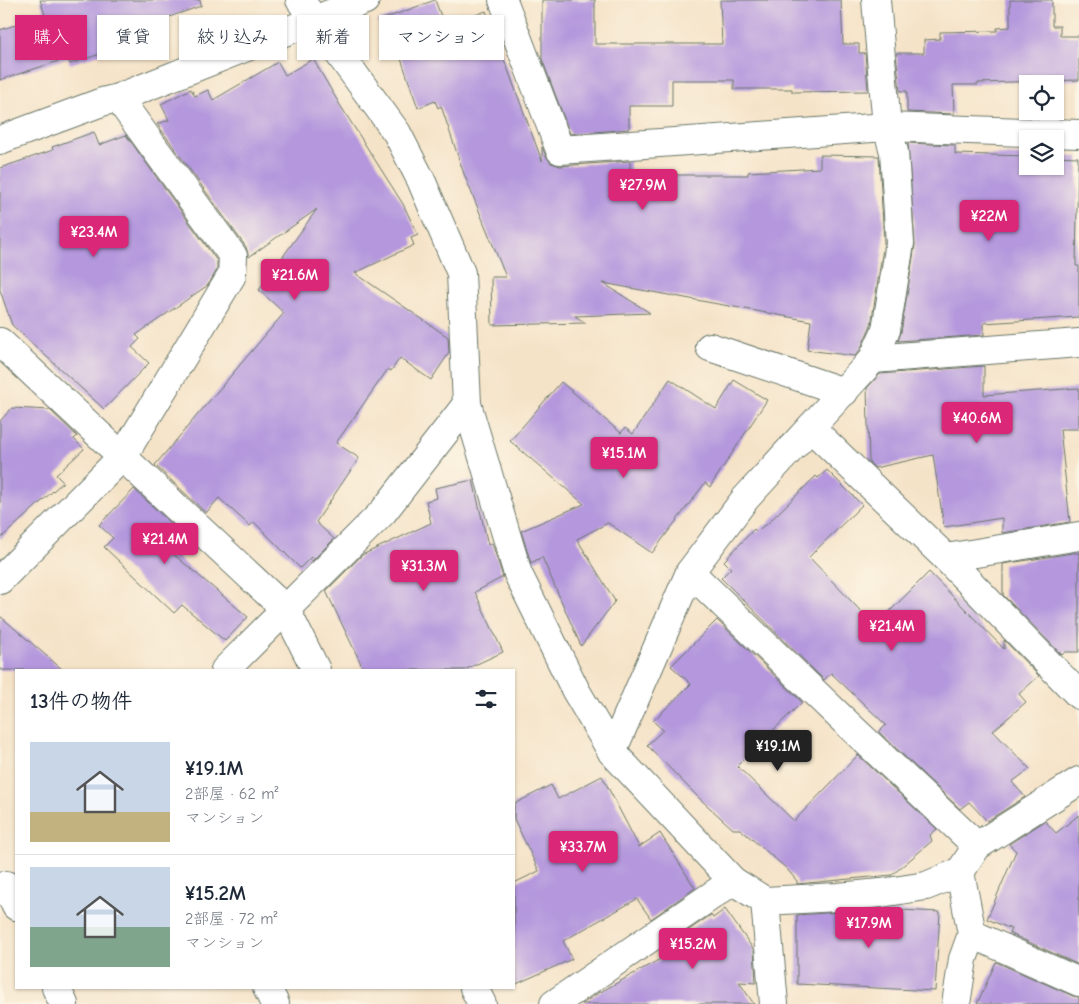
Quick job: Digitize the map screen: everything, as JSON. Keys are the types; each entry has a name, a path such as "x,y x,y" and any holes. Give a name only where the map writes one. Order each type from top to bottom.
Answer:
{"street":[{"path":"0,140 102,102 118,98 307,10 365,0"},
{"path":"502,0 560,150 887,127 1079,134"},
{"path":"612,752 690,572 745,498 873,359 886,330 900,243 894,152 887,127 876,0"},
{"path":"307,10 398,133 421,180 461,273 467,404 518,574 576,691 612,752 732,881 765,901 881,893 926,886 960,872 977,846 1079,781"},
{"path":"0,580 123,456 232,275 233,256 118,98"},
{"path":"0,342 286,610 316,669"},
{"path":"873,359 1079,344"},
{"path":"710,348 844,392"},
{"path":"226,669 384,512 467,404"},
{"path":"811,428 946,558 1079,695"},
{"path":"946,558 1079,536"},
{"path":"690,572 977,846"},
{"path":"956,1004 963,959 972,934 960,872"},
{"path":"554,1004 732,881"},
{"path":"765,901 774,1004"},
{"path":"972,934 1079,982"},
{"path":"56,989 64,1004"},
{"path":"268,989 275,1004"},
{"path":"474,989 482,1004"}],"building":[{"path":"40,0 200,0 201,6 169,17 169,15 97,15 97,55 87,58 87,15 45,15"},
{"path":"435,0 441,15 394,15"},
{"path":"542,0 595,0 595,44 722,44 720,0 841,0 843,44 859,44 859,53 865,53 868,91 792,92 792,89 734,89 734,80 672,80 672,106 629,106 629,129 570,134 542,59"},
{"path":"1010,0 1052,0 1052,26 1060,26 1060,36 1079,36 1079,80 1064,80 1064,75 1019,75 1019,82 953,85 954,114 907,112 907,91 900,91 896,53 924,53 924,40 940,39 940,32 997,31 997,28 1010,27"},
{"path":"486,11 487,15 476,15"},
{"path":"15,25 15,60 62,60 0,80 0,30"},
{"path":"504,59 542,161 542,147 551,163 560,166 630,161 630,172 646,171 646,175 748,175 748,172 820,168 820,155 879,156 884,242 871,325 860,350 855,356 807,350 811,321 603,283 650,313 575,316 586,323 492,325 491,277 506,277 464,174 441,106 438,108 435,101 418,108 401,60"},
{"path":"69,60 82,60 70,64"},
{"path":"314,60 403,204 418,235 411,238 414,245 355,273 448,337 449,353 431,380 400,358 391,371 388,369 336,443 359,458 316,522 334,539 312,561 311,557 300,568 254,522 250,526 219,498 206,513 155,465 284,313 259,290 317,209 249,257 246,247 157,124 169,120 161,104 191,89 195,96 208,90 213,100 278,62 285,75"},
{"path":"94,132 99,145 126,135 217,261 217,270 208,285 136,335 140,339 132,347 149,363 104,409 12,325 0,290 0,168 53,150 52,147"},
{"path":"908,143 955,145 955,154 1019,156 1019,175 1064,175 1064,156 1078,157 1076,266 1079,266 1079,317 984,323 984,335 898,341 915,245"},
{"path":"984,366 984,395 1079,388 1079,429 1060,429 1070,522 1002,533 1002,518 944,527 933,455 875,468 869,462 867,388 880,374"},
{"path":"670,379 716,409 734,380 767,400 710,487 705,483 652,553 608,523 577,539 615,601 581,646 542,557 531,563 521,531 584,504 510,441 561,382 621,433 625,428 633,434"},
{"path":"12,408 50,410 77,436 74,439 84,449 56,475 63,482 0,539 0,421"},
{"path":"827,470 862,505 809,557 875,626 929,572 1004,649 1004,640 1039,676 1019,694 1026,702 993,731 1030,769 1012,782 1025,797 987,821 969,802 960,809 879,732 886,725 831,673 824,680 721,578 731,568 724,561 754,529 757,532 765,526 816,476 818,478"},
{"path":"473,480 488,545 492,543 503,577 475,592 503,652 466,669 364,669 326,591 362,555 431,523 426,501 437,498 435,488"},
{"path":"134,489 185,537 172,553 248,617 225,641 182,605 174,613 104,547 113,538 99,525"},
{"path":"1079,553 1079,652 1065,652 1062,655 1003,595 1003,564"},
{"path":"0,616 62,669 15,669 0,670"},
{"path":"717,620 802,702 737,766 794,821 858,755 937,829 930,835 932,841 892,875 797,884 797,881 786,868 740,829 733,829 699,798 647,745 663,730 653,721 691,684 671,666"},
{"path":"602,776 639,847 660,833 695,888 651,919 637,899 563,941 572,959 515,985 515,883 539,871 515,821 515,803 551,785 558,799"},
{"path":"1079,815 1079,965 1009,933 1011,929 987,919 1016,851 1009,844 1045,821 1056,833"},
{"path":"725,909 754,950 756,983 739,982 754,1004 582,1004 673,952 668,944 711,915 713,918"},
{"path":"879,909 940,912 935,991 797,984 797,915"},
{"path":"996,962 1079,997 1079,1004 977,1004"}]}
